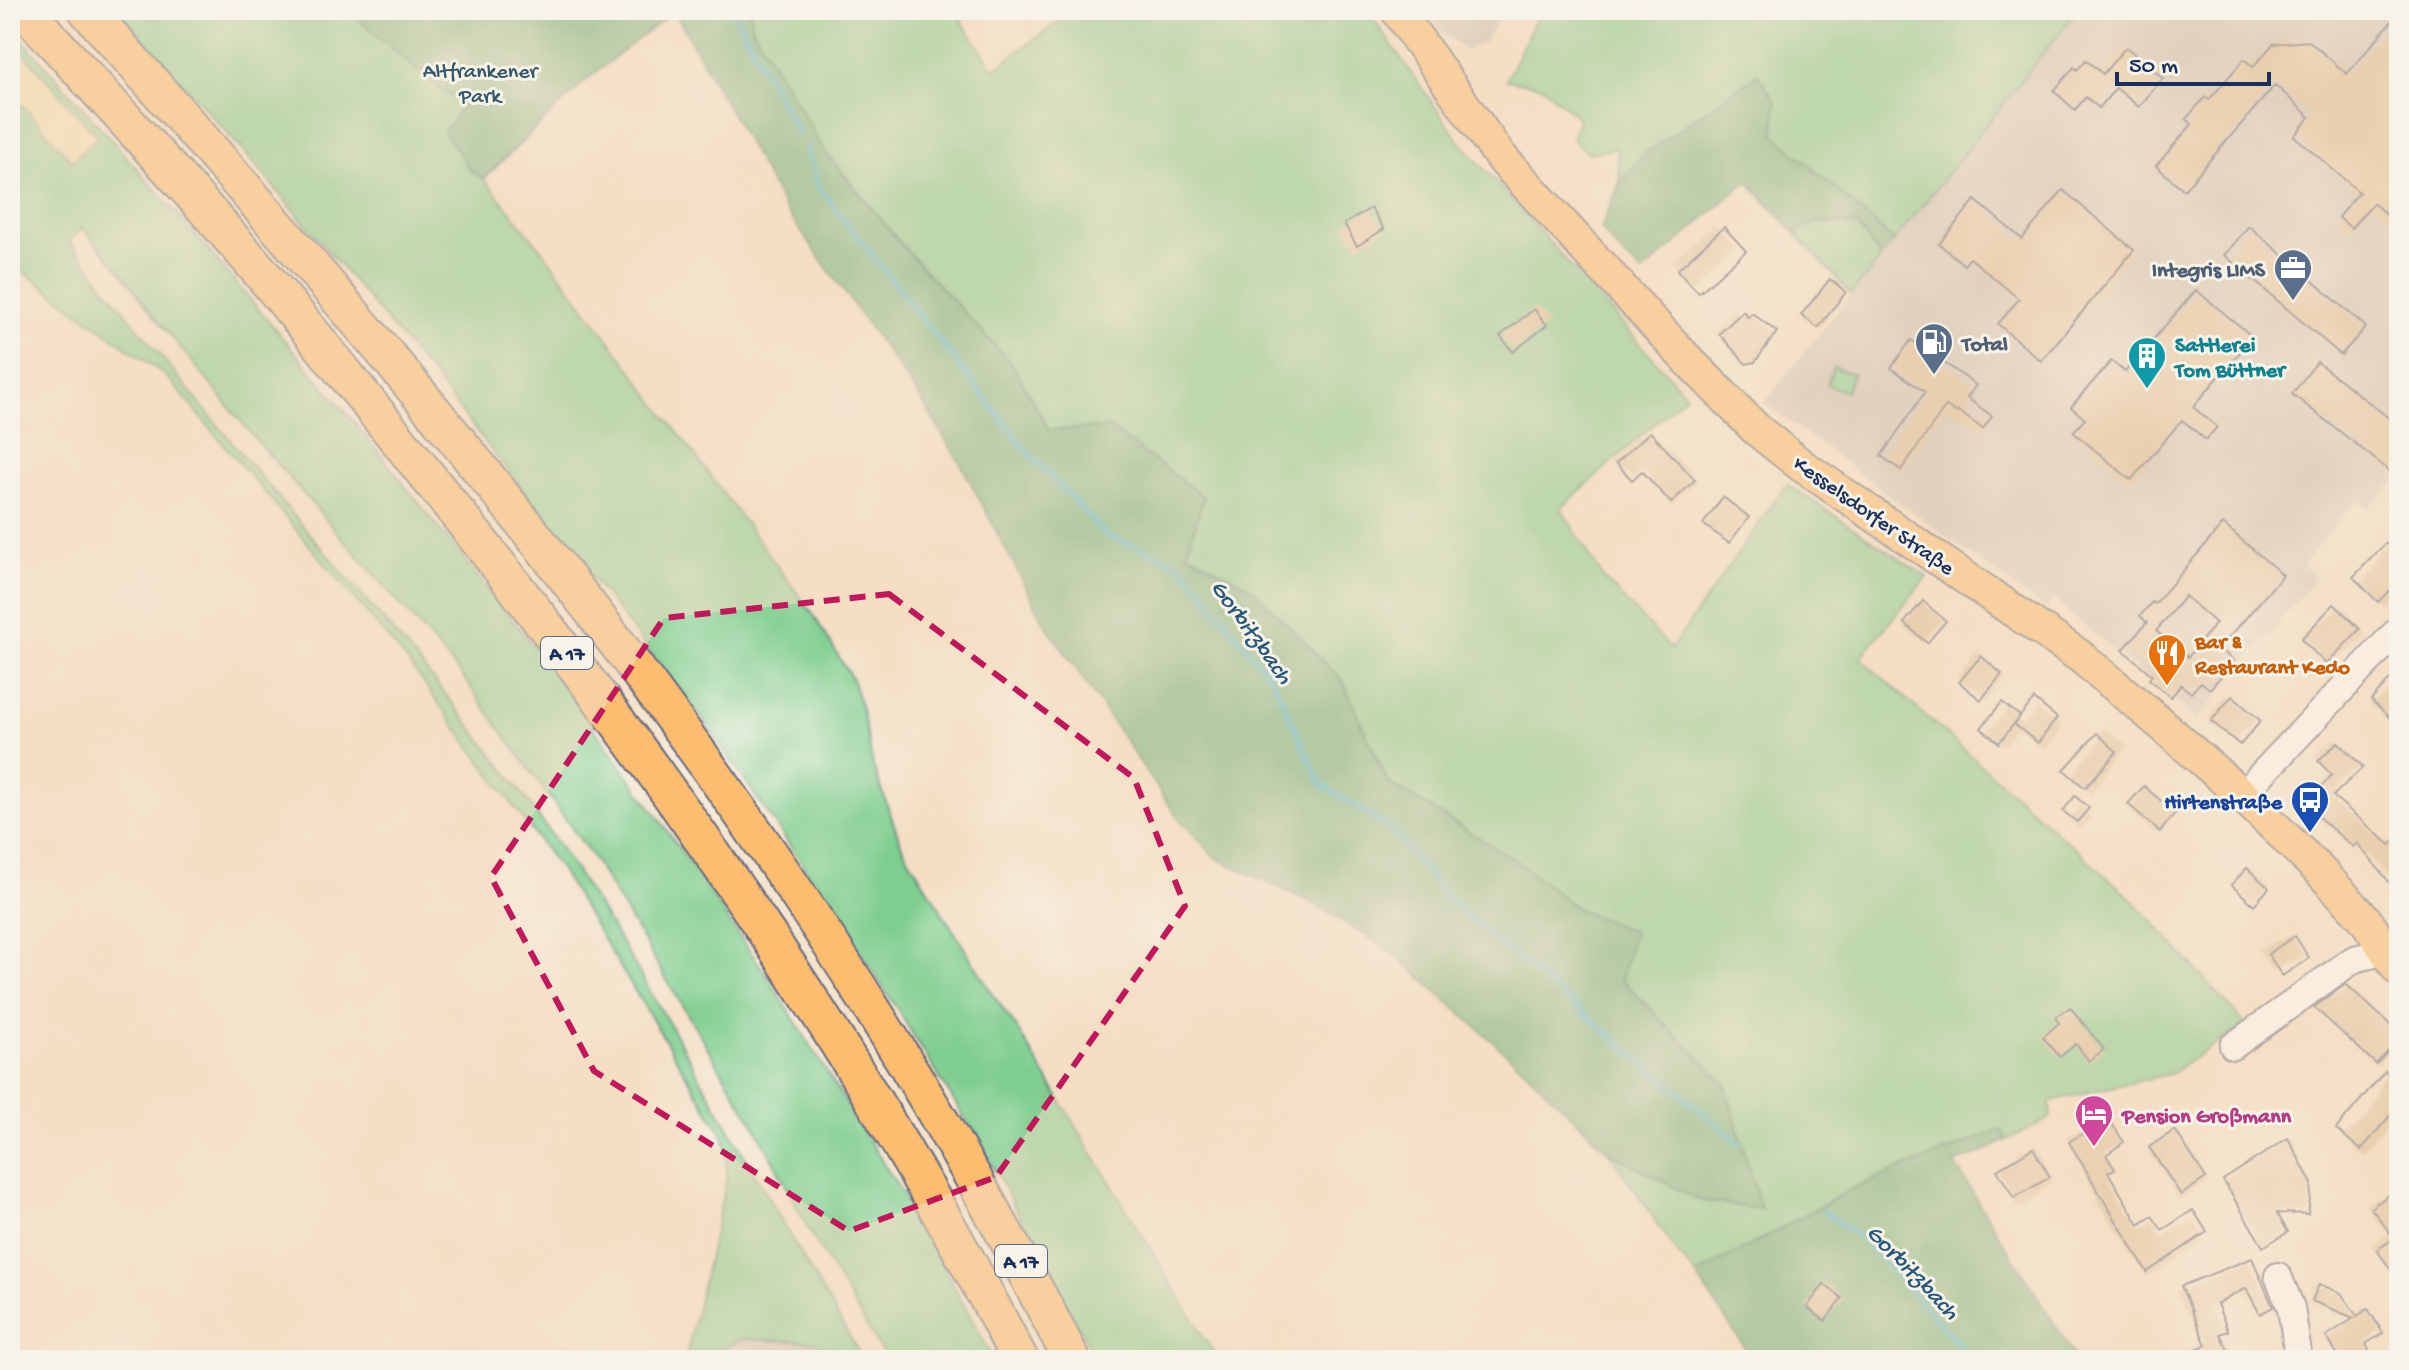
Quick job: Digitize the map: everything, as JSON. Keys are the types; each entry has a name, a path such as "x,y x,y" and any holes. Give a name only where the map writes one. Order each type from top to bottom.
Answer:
{"highway":[{"name":"A 17","path":"25,10 204,207 363,397 586,678 731,880 836,1039 924,1184 1020,1360"},
{"name":"A 17","path":"87,10 238,180 418,391 551,557 709,767 831,944 900,1054 1002,1228 1072,1360"}],"main road":[{"name":"Kesselsdorfer Straße","path":"1397,10 1499,155 1684,356 1757,430 1801,465 2081,657 2292,842 2395,954"}],"street":[{"path":"2242,795 2399,629"},
{"path":"2233,1046 2354,959 2395,954"},
{"path":"2278,1276 2291,1308 2299,1360"}],"highlighted area":[{"path":"889,594 1134,778 1185,906 996,1177 849,1231 594,1071 491,877 664,618"}],"shaded area":[{"path":"1428,10 1504,10 1485,41 1465,50 1443,33"},
{"path":"2078,10 2399,10 2399,477 2368,509 2357,500 2303,564 2316,578 2197,720 2053,599 2045,609 1764,403"},
{"path":"742,1339 815,1342 830,1352 835,1360 697,1360"}],"green space":[{"name":"Altfrankener Park","path":"118,10 674,10 586,80 484,179 542,250 813,614 852,679 862,709 873,766 903,849 1016,1027 1218,1360 1096,1360 985,1151 894,1004 699,714 433,376 253,162"},
{"name":"Altfrankener Park","path":"348,10 750,10 753,29 825,152 906,250 1011,363 1049,430 1110,428 1204,497 1187,553 1250,587 1342,680 1388,783 1515,860 1579,910 1634,932 1621,979 1725,1084 1761,1209 1698,1200 1608,1151 1525,1070 1392,952 1311,902 1217,859 1178,818 1044,622 962,466 918,395 784,208 674,11 586,80 483,179 471,171 444,131 463,106"},
{"path":"750,10 954,10 994,69 1075,10 1367,10 1460,142 1686,395 1561,508 1603,578 1671,649 1787,484 1927,577 1860,658 2131,898 2246,1025 2169,1074 2050,1101 2051,1118 2007,1140 2001,1130 1856,1187 1696,1275 1608,1151 1698,1200 1760,1209 1725,1084 1621,979 1633,932 1579,910 1515,860 1388,782 1342,680 1250,587 1187,553 1110,428 1049,430 1011,363 906,250 825,152 753,29"},
{"path":"1540,10 2078,10 1894,241 1774,134 1776,102 1647,152 1620,182 1616,148 1589,153 1572,139 1579,119 1542,86 1506,80"},
{"path":"10,26 187,225 354,422 536,649 655,813 769,979 910,1206 994,1360 887,1360 812,1236 758,1131 592,856 460,673 258,442 121,271 82,228 69,241 213,419 463,716 553,837 635,965 864,1360 835,1360 830,1352 815,1342 742,1339 697,1360 685,1360 727,1177 722,1133 560,869 408,662 166,376 10,262 10,91 72,160 98,137 10,38"},
{"path":"1758,74 1776,102 1774,134 1894,241 1881,258 1857,225 1820,222 1794,232 1747,181 1642,273 1614,246 1601,228 1620,182 1647,152"},
{"path":"1820,222 1857,225 1881,258 1851,294 1794,232"},
{"path":"1833,367 1853,374 1846,392 1827,385"},
{"path":"2001,1129 2007,1140 1954,1163 2077,1360 1753,1360 1696,1275 1856,1187"}],"sand":[{"path":"10,38 98,137 72,161 10,91"}],"building":[{"path":"2399,13 2399,226 2373,203 2351,228 2338,217 2359,192 2294,136 2310,117 2275,85 2184,190 2156,166 2192,124 2186,119 2205,97 2209,100 2244,59 2253,67 2273,44 2309,41 2347,74"},
{"path":"2126,47 2163,78 2139,107 2116,88 2099,108 2086,97 2075,110 2054,91 2074,67 2077,70 2086,60 2103,74"},
{"path":"2063,190 2134,250 2041,361 1998,324 2019,299 1970,258 1964,265 1939,244 1975,200 2022,239"},
{"path":"1371,208 1384,229 1357,246 1344,224"},
{"path":"2249,226 2366,327 2341,355 2224,255"},
{"path":"1724,227 1746,251 1699,293 1677,270"},
{"path":"1830,279 1846,292 1818,328 1801,315"},
{"name":"Sattlerei Tom Büttner","path":"2196,290 2253,337 2193,407 2217,427 2206,440 2182,420 2131,480 2073,432 2085,419 2071,407 2111,361 2125,372"},
{"path":"1534,309 1547,325 1513,352 1500,336"},
{"path":"1743,311 1748,317 1752,313 1777,332 1755,362 1746,364 1719,334"},
{"path":"1911,340 1976,385 1967,398 1992,416 1983,429 1946,406 1901,470 1881,456 1925,392 1891,368"},
{"path":"2317,362 2399,426 2399,478 2292,394"},
{"path":"1650,432 1695,480 1671,503 1642,471 1632,480 1616,463"},
{"path":"1723,497 1749,517 1729,543 1703,524"},
{"path":"2223,524 2283,575 2219,649 2234,661 2210,689 2201,682 2191,693 2181,685 2171,697 2149,679 2152,675 2123,650 2147,623 2140,616 2152,602 2155,604","holes":["2185,596 2216,623 2188,657 2156,631"]},
{"path":"2386,543 2399,556 2399,581 2378,602 2353,577"},
{"path":"1923,601 1946,621 1927,643 1904,623"},
{"path":"2334,604 2360,629 2326,664 2301,639"},
{"path":"1981,656 2002,674 1981,700 1959,682"},
{"path":"2399,670 2399,727 2371,700"},
{"path":"2232,696 2261,721 2240,745 2211,721"},
{"path":"2034,699 2057,718 2038,743 2014,724"},
{"path":"2002,702 2020,716 1999,743 1981,728"},
{"path":"2097,733 2117,752 2085,788 2064,770"},
{"path":"2338,742 2363,767 2333,796 2390,845 2399,837 2399,894 2357,843 2353,847 2315,814 2308,820 2299,812 2332,775 2318,761"},
{"path":"2144,786 2175,813 2160,832 2128,804"},
{"path":"2075,796 2089,808 2077,822 2063,811"},
{"path":"2247,868 2269,888 2254,905 2231,885"},
{"path":"2295,936 2309,958 2282,976 2268,954"},
{"path":"2346,984 2399,1033 2399,1040 2376,1064 2314,1007"},
{"path":"2070,1007 2104,1049 2089,1061 2076,1044 2060,1057 2043,1037 2059,1023 2055,1018"},
{"path":"2385,1071 2399,1083 2399,1105 2361,1150 2336,1129"},
{"path":"2108,1118 2124,1142 2106,1155 2115,1169 2108,1172 2139,1225 2152,1216 2162,1230 2193,1210 2207,1232 2147,1272 2069,1142"},
{"path":"2175,1130 2206,1178 2181,1195 2149,1147"},
{"path":"2288,1138 2312,1184 2308,1214 2277,1213 2288,1232 2263,1247 2223,1180"},
{"path":"2033,1148 2050,1177 2014,1198 1997,1170"},
{"path":"2399,1187 2399,1281 2377,1250 2394,1238 2371,1208"},
{"path":"2252,1258 2273,1307 2260,1314 2246,1288 2217,1304 2228,1331 2220,1334 2233,1360 2171,1360 2206,1345 2181,1286"},
{"path":"1824,1284 1842,1298 1825,1321 1807,1307"},
{"path":"2319,1284 2341,1293 2357,1316 2368,1309 2383,1333 2366,1344 2373,1360 2341,1360 2326,1336 2354,1318 2312,1301"}],"waterway":[{"name":"Gorbitzbach","path":"732,10 799,134"},
{"name":"Gorbitzbach","path":"806,147 820,189 1023,446 1106,535 1180,564 1272,679 1321,784 1391,829 1450,901 1739,1143"},
{"name":"Gorbitzbach","path":"1824,1211 1864,1241 1974,1360"}],"place":[{"name":"Integris LIMS","path":"2293,302"},
{"name":"Total","path":"1934,376"},
{"name":"Sattlerei Tom Büttner","path":"2147,390"},
{"name":"Bar & Restaurant Kedo","path":"2167,687"},
{"name":"Hirtenstraße","path":"2310,834"},
{"name":"Pension Großmann","path":"2094,1148"}]}
